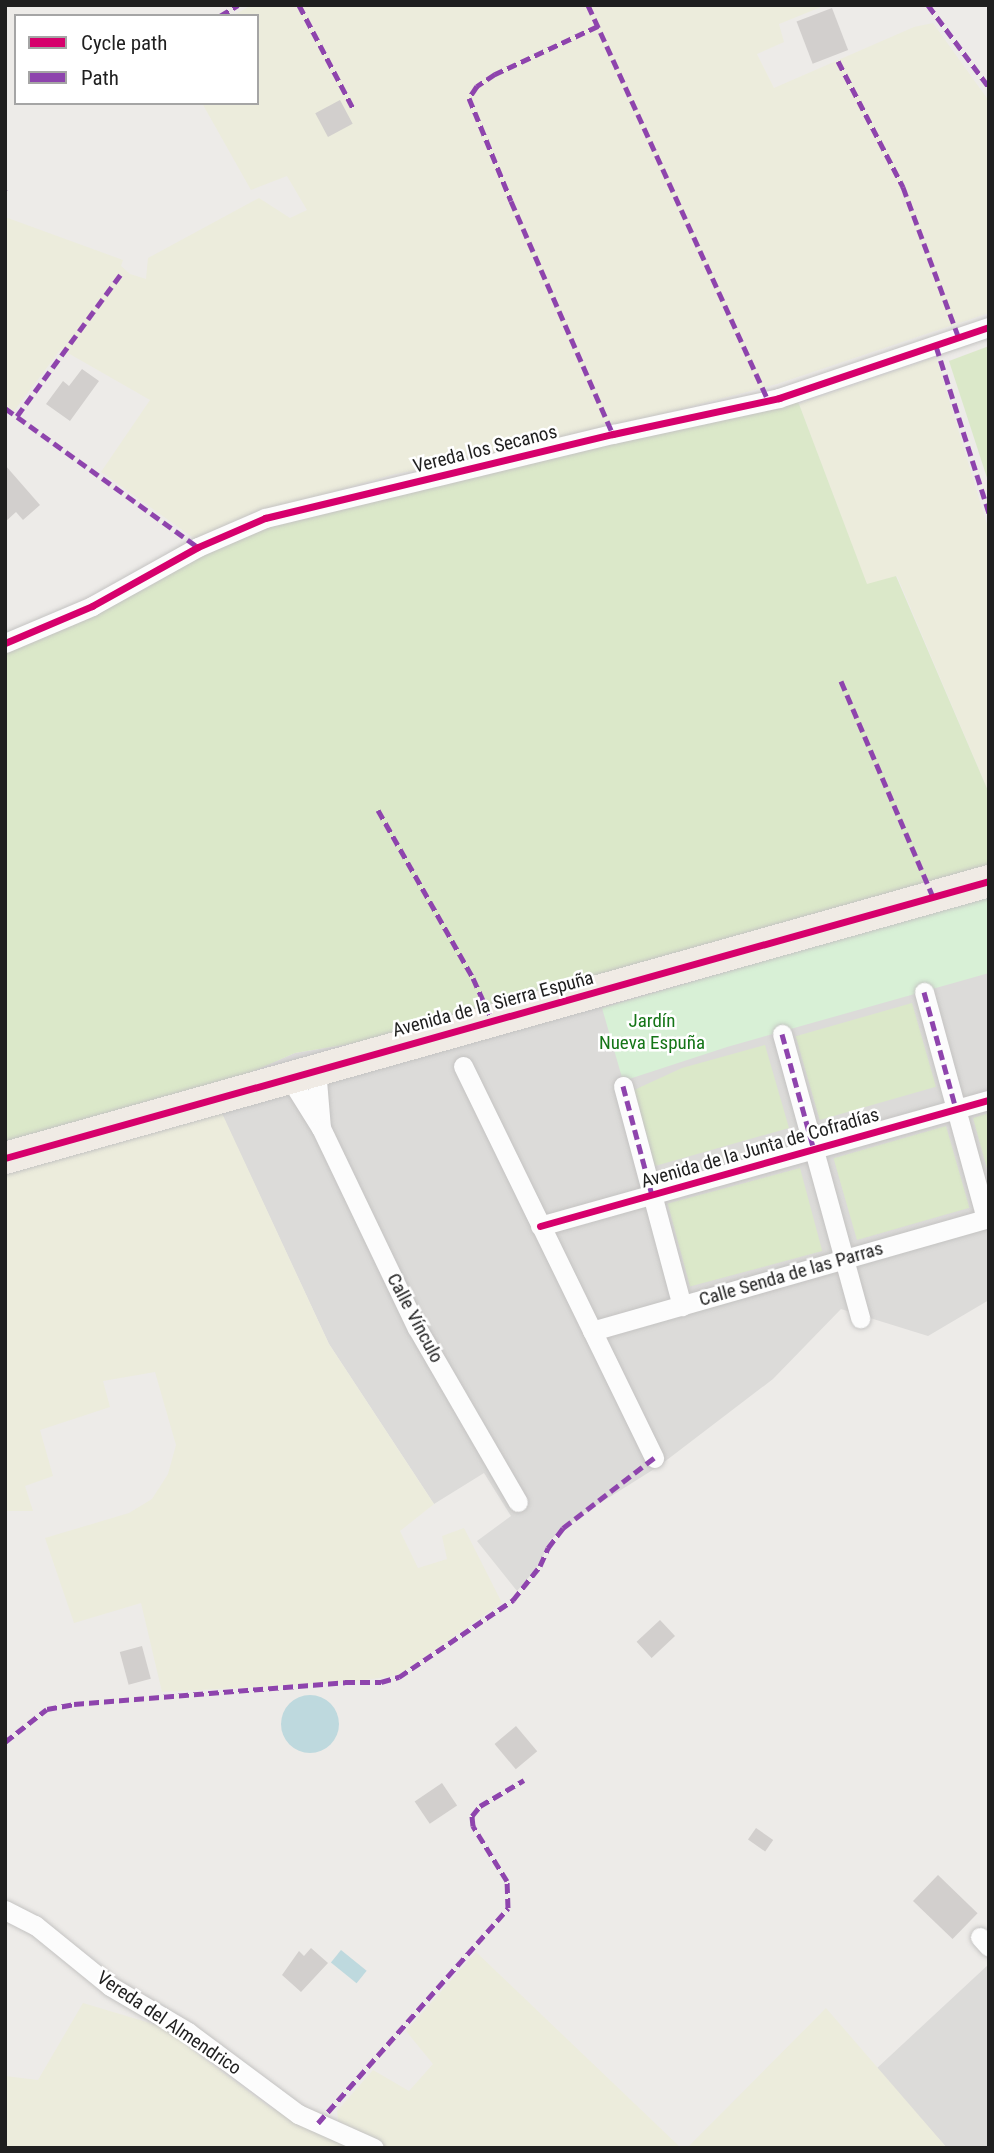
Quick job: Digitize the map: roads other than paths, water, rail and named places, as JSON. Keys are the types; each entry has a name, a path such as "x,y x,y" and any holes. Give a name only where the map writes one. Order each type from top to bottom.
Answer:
{"main road":[{"name":"Avenida de la Sierra Espuña","path":"302,1073 289,1065 318,1054 401,1045 989,881"},
{"name":"Avenida de la Sierra Espuña","path":"5,1158 302,1073"}],"street":[{"name":"Vereda los Secanos","path":"5,643 92,606 198,547 265,518 612,434 779,398 989,327"},
{"path":"924,992 988,1219"},
{"path":"782,1034 860,1318"},
{"path":"463,1066 654,1458"},
{"name":"Calle Vínculo","path":"302,1073 321,1128 417,1328 518,1502"},
{"name":"Calle Vínculo","path":"302,1073 321,1128"},
{"path":"623,1086 682,1306"},
{"name":"Avenida de la Junta de Cofradías","path":"540,1226 989,1100"},
{"name":"Calle Senda de las Parras","path":"593,1331 988,1219"},
{"name":"Vereda del Almendrico","path":"5,1909 35,1925 110,1986 188,2032 298,2114 374,2148"}],"water":[{"path":"310,1695 321,1697 334,1708 339,1724 337,1735 326,1748 310,1753 299,1751 286,1740 281,1724 283,1713 294,1700"},
{"path":"341,1950 367,1971 357,1983 331,1962"}],"park label":[{"name":"Jardín Nueva Espuña","path":"652,1032"}]}
